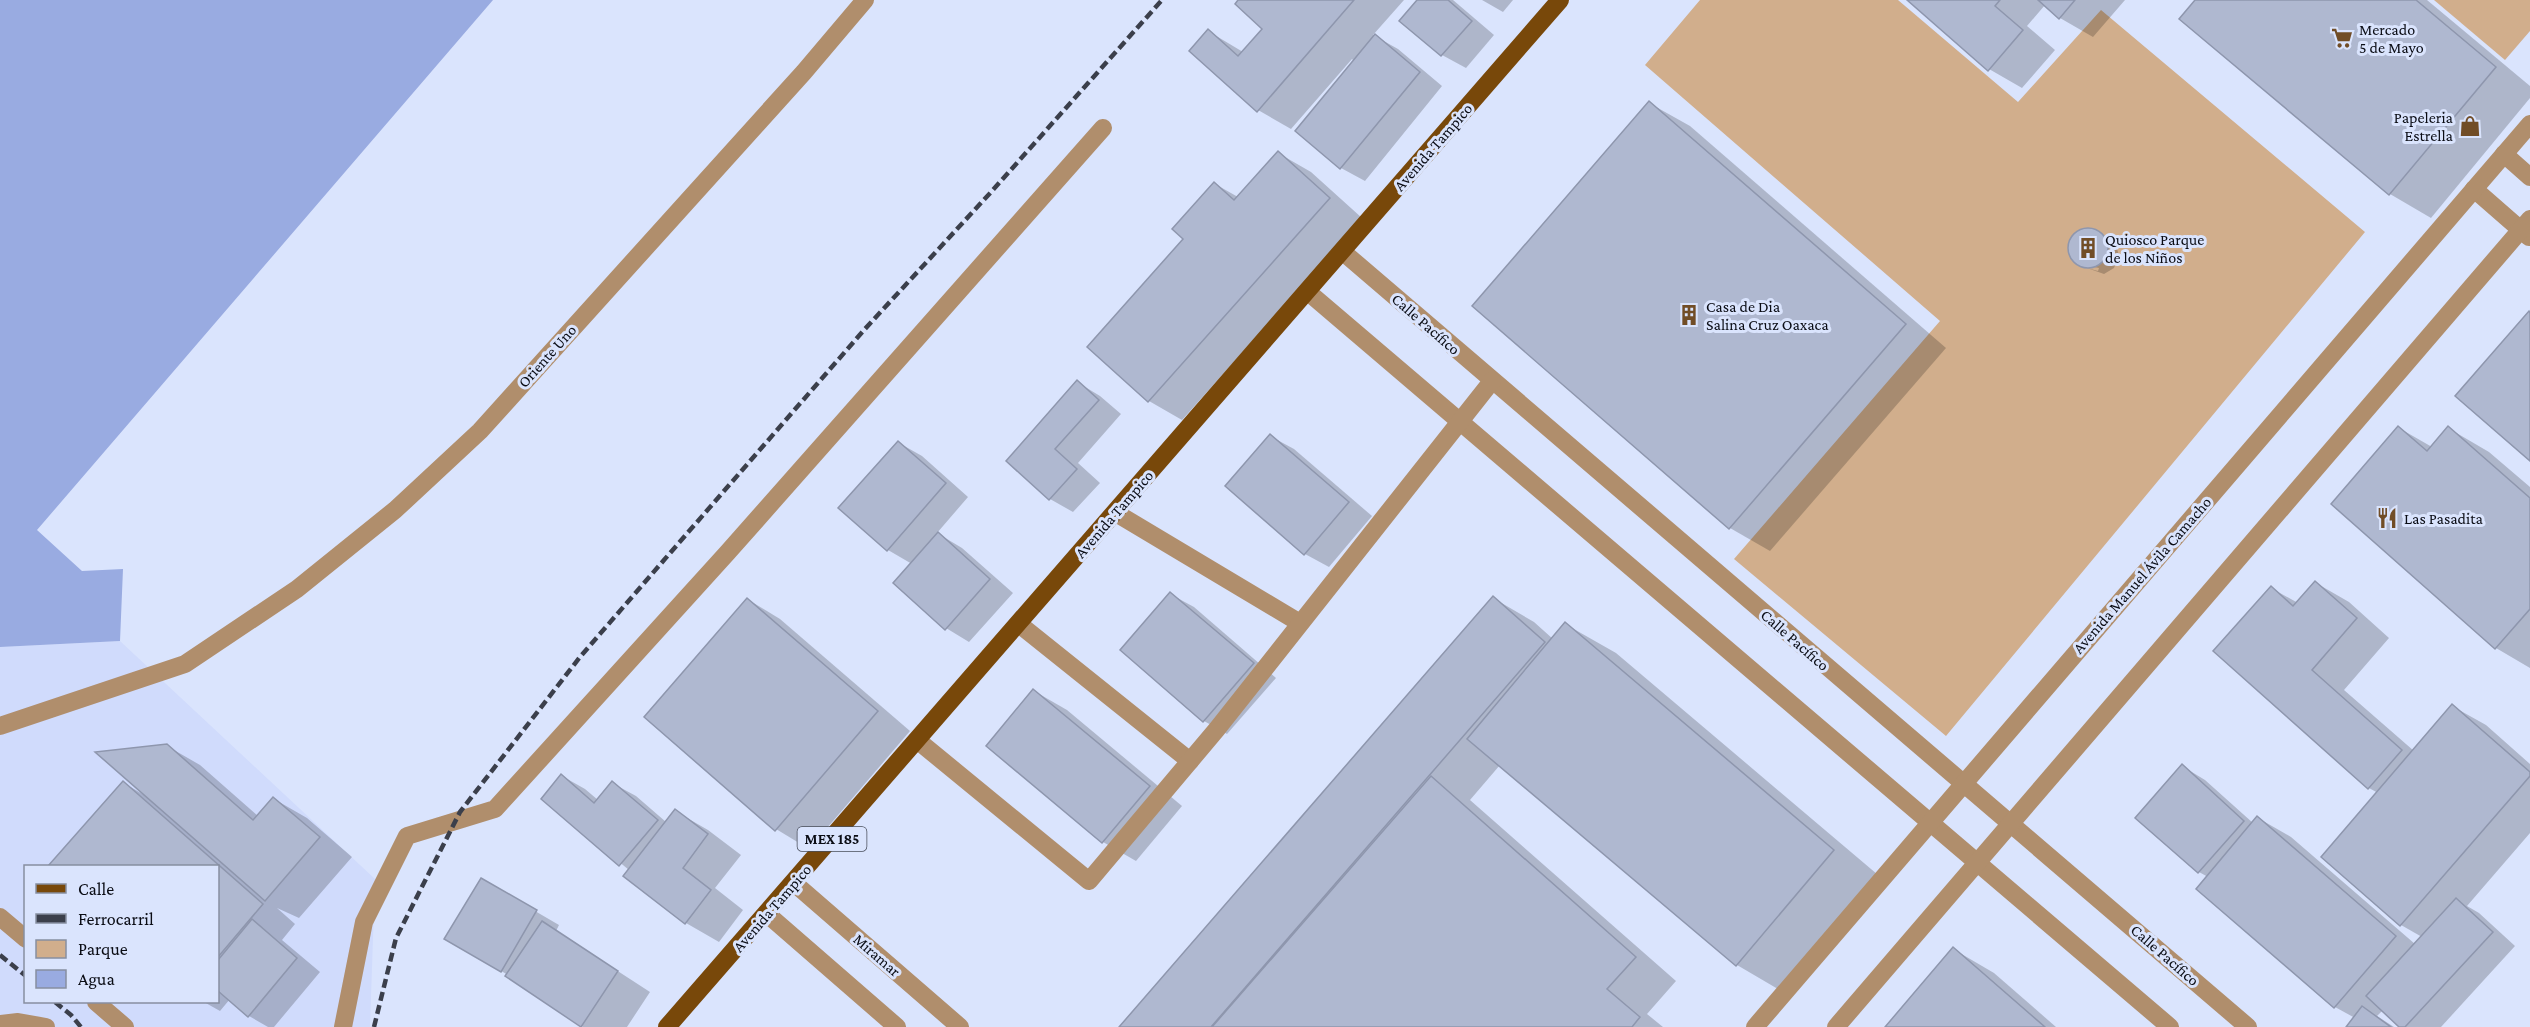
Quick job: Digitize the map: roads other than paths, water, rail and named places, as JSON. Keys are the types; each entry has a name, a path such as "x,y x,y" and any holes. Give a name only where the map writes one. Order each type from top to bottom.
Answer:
{"main road":[{"name":"Avenida Tampico","path":"667,1027 1560,0"}],"street":[{"name":"Oriente Uno","path":"0,726 185,664 297,589 395,510 480,431 804,72 865,0"},
{"name":"Avenida Manuel Ávila Camacho","path":"1755,1027 2530,124"},
{"path":"343,1027 364,922 406,836 495,810 720,561 1103,128"},
{"path":"2504,154 2530,177"},
{"path":"1836,1027 2527,229 2474,189"},
{"name":"Calle Pacífico","path":"1343,252 2248,1027"},
{"path":"1308,292 2170,1027"},
{"path":"917,740 1089,881 1190,761 1492,381"},
{"path":"1116,513 1300,623"},
{"path":"1019,624 1190,761"},
{"name":"Miramar","path":"794,883 960,1027"},
{"path":"767,914 897,1027"},
{"path":"0,917 24,937"},
{"path":"97,1003 125,1027"},
{"path":"0,1013 9,1023 46,1027"}],"water":[{"path":"0,0 493,0 37,530 82,571 123,569 120,641 0,647"}],"railway":[{"path":"374,1027 396,938 460,812 580,657 864,330 992,191 1162,0"},
{"path":"0,955 24,974"},
{"path":"56,1003 81,1027"}],"place":[{"name":"Mercado 5 de Mayo","path":"2342,38"},
{"name":"Papeleria Estrella","path":"2470,126"},
{"name":"Quiosco Parque de los Niños","path":"2088,248"},
{"name":"Casa de Dia Salina Cruz Oaxaca","path":"1689,315"},
{"name":"Las Pasadita","path":"2387,518"}]}
